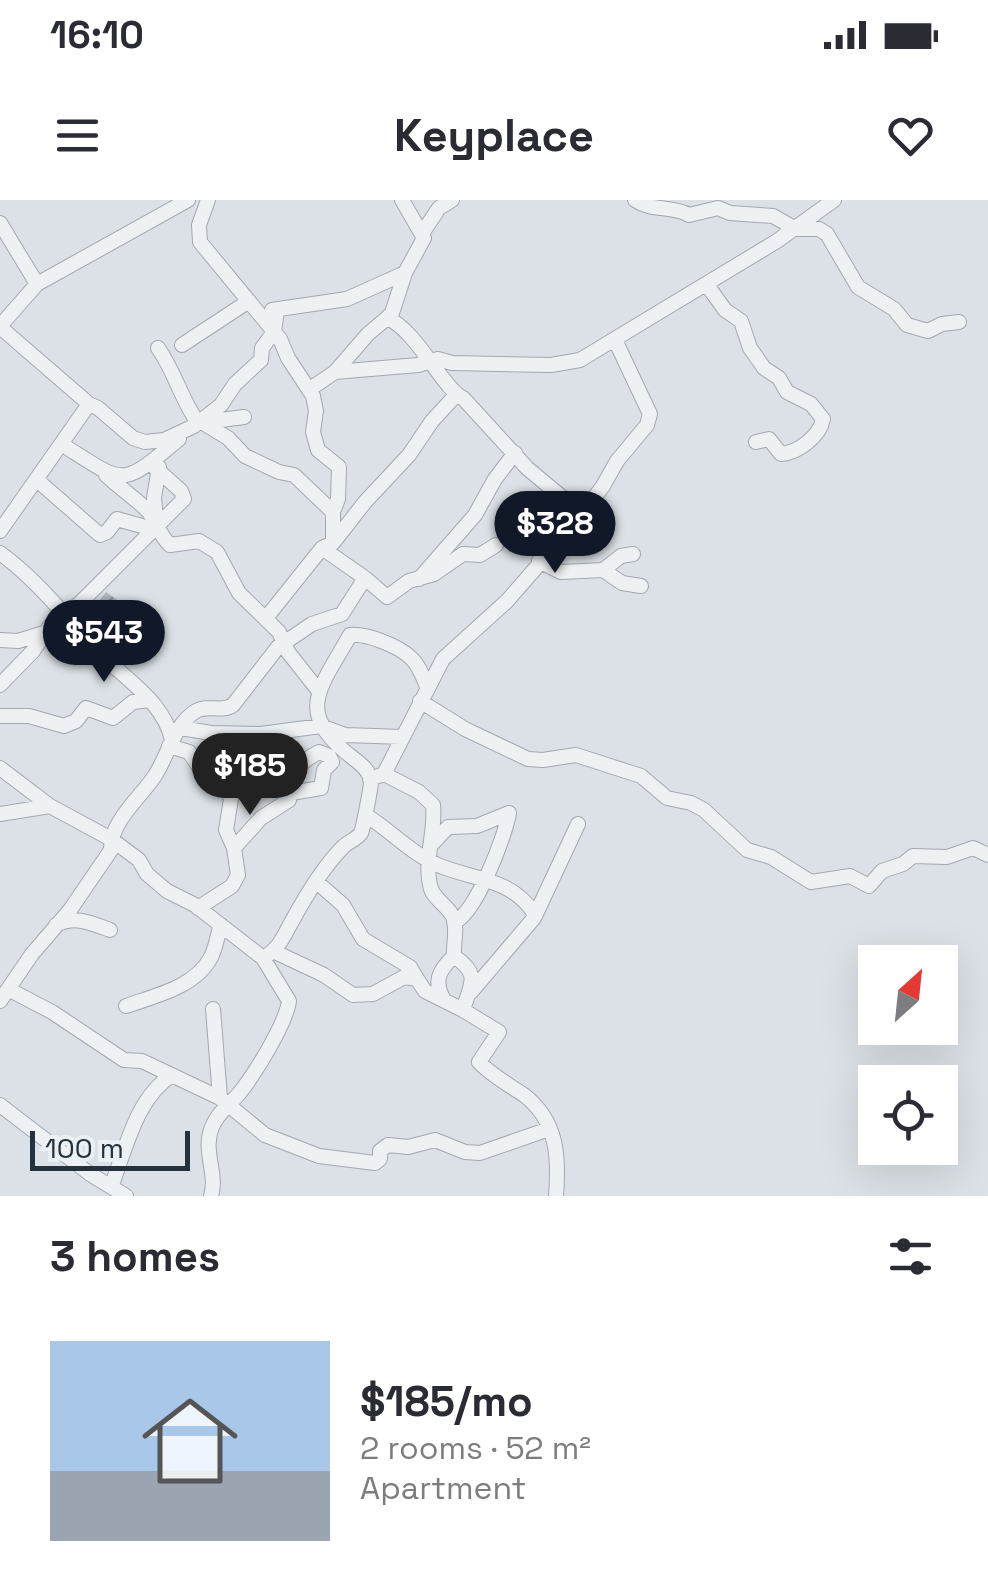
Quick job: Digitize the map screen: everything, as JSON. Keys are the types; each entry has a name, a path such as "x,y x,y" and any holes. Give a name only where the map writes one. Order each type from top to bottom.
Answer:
{"street":[{"path":"188,200 37,284 0,327 133,438 145,442 164,440 197,423 244,417"},
{"path":"208,200 199,226 200,242 274,332 310,389 316,406 313,432 318,450 339,467 338,499 327,546"},
{"path":"310,389 335,372 368,334 392,318 405,273 423,242 423,232 402,200"},
{"path":"423,232 439,208 452,200"},
{"path":"635,200 646,207 676,208 689,215 718,208 730,213 773,216 796,229 820,229 828,234 858,288 900,313 909,326 933,331 942,324 959,322"},
{"path":"335,372 432,361 570,363 707,285 834,200"},
{"path":"0,222 37,284"},
{"path":"182,346 253,305 278,310 347,300 405,273"},
{"path":"707,285 725,310 741,321 750,348 764,368 779,378 786,392 811,404 823,419 820,432 791,452 780,453 769,439 756,442"},
{"path":"156,530 155,467 164,452 226,402 235,384 261,360 262,348 274,332 278,310"},
{"path":"392,318 511,459 525,466 582,514"},
{"path":"269,955 343,847 360,835 377,776 403,738 443,659 496,612 582,514 650,420 615,340"},
{"path":"158,348 175,373 181,396 197,423 217,430 252,460 294,475 332,512"},
{"path":"266,618 410,455 456,396"},
{"path":"0,531 89,404"},
{"path":"63,444 146,509 156,530 170,545 198,541 211,547 239,593 266,618 318,690"},
{"path":"419,579 476,515 511,459"},
{"path":"106,475 155,467"},
{"path":"0,685 61,615 156,530 184,497 155,467"},
{"path":"36,480 100,534 107,532 117,519 156,530"},
{"path":"327,546 386,597 408,581 434,574 463,554 480,555 496,545"},
{"path":"0,553 20,567 61,615 150,700 174,738 200,768 229,790 226,830 239,868 232,886 198,908"},
{"path":"604,570 615,560 633,554"},
{"path":"540,561 561,572 604,570 622,583 641,586"},
{"path":"365,578 342,614 312,624 270,654 234,705 227,710 200,709 174,738 157,773 138,794 111,839 111,850 4,995 52,1012 124,1060 142,1061 225,1101 264,1135 319,1156 375,1163 388,1145 408,1147 435,1140 480,1153 548,1129"},
{"path":"0,640 18,641 44,633"},
{"path":"444,1000 437,977 454,956 454,922 432,894 429,853 434,806 418,792 366,770 340,749 316,715 318,690 354,633 396,648 413,659 424,694 464,730 528,759 576,754 641,776 667,798 704,810 747,850 772,857 811,882 850,876 868,886 882,871 914,856 947,856 973,848 988,855"},
{"path":"0,716 29,716 64,726 76,721 86,708 113,718 133,702 150,700"},
{"path":"174,738 261,734 321,726 345,735 403,738"},
{"path":"0,768 50,806 111,839 139,860 147,874 168,891 269,955 324,974 352,995 373,994 404,977 418,979"},
{"path":"234,848 261,818 283,806 291,793"},
{"path":"0,814 50,806"},
{"path":"429,853 448,826 477,826 509,814 471,909 462,920 454,922"},
{"path":"367,816 429,853 440,867 503,886 529,906 534,916"},
{"path":"465,1003 534,916 578,824"},
{"path":"318,882 343,905 363,939 410,967 424,991 444,1000 465,1003 499,1032 480,1064 530,1100 544,1117 560,1157 556,1196"},
{"path":"55,925 84,920 110,930"},
{"path":"126,1006 190,979 210,959 221,926"},
{"path":"212,1196 208,1138 213,1122 225,1101 246,1084 288,1010 289,1001 269,955"},
{"path":"454,956 472,973 465,1003"},
{"path":"213,1009 225,1101"},
{"path":"111,1187 140,1111 157,1086 172,1075"},
{"path":"0,1105 126,1196"}],"building":[{"path":"106,592 127,607 117,623 94,607"}]}
